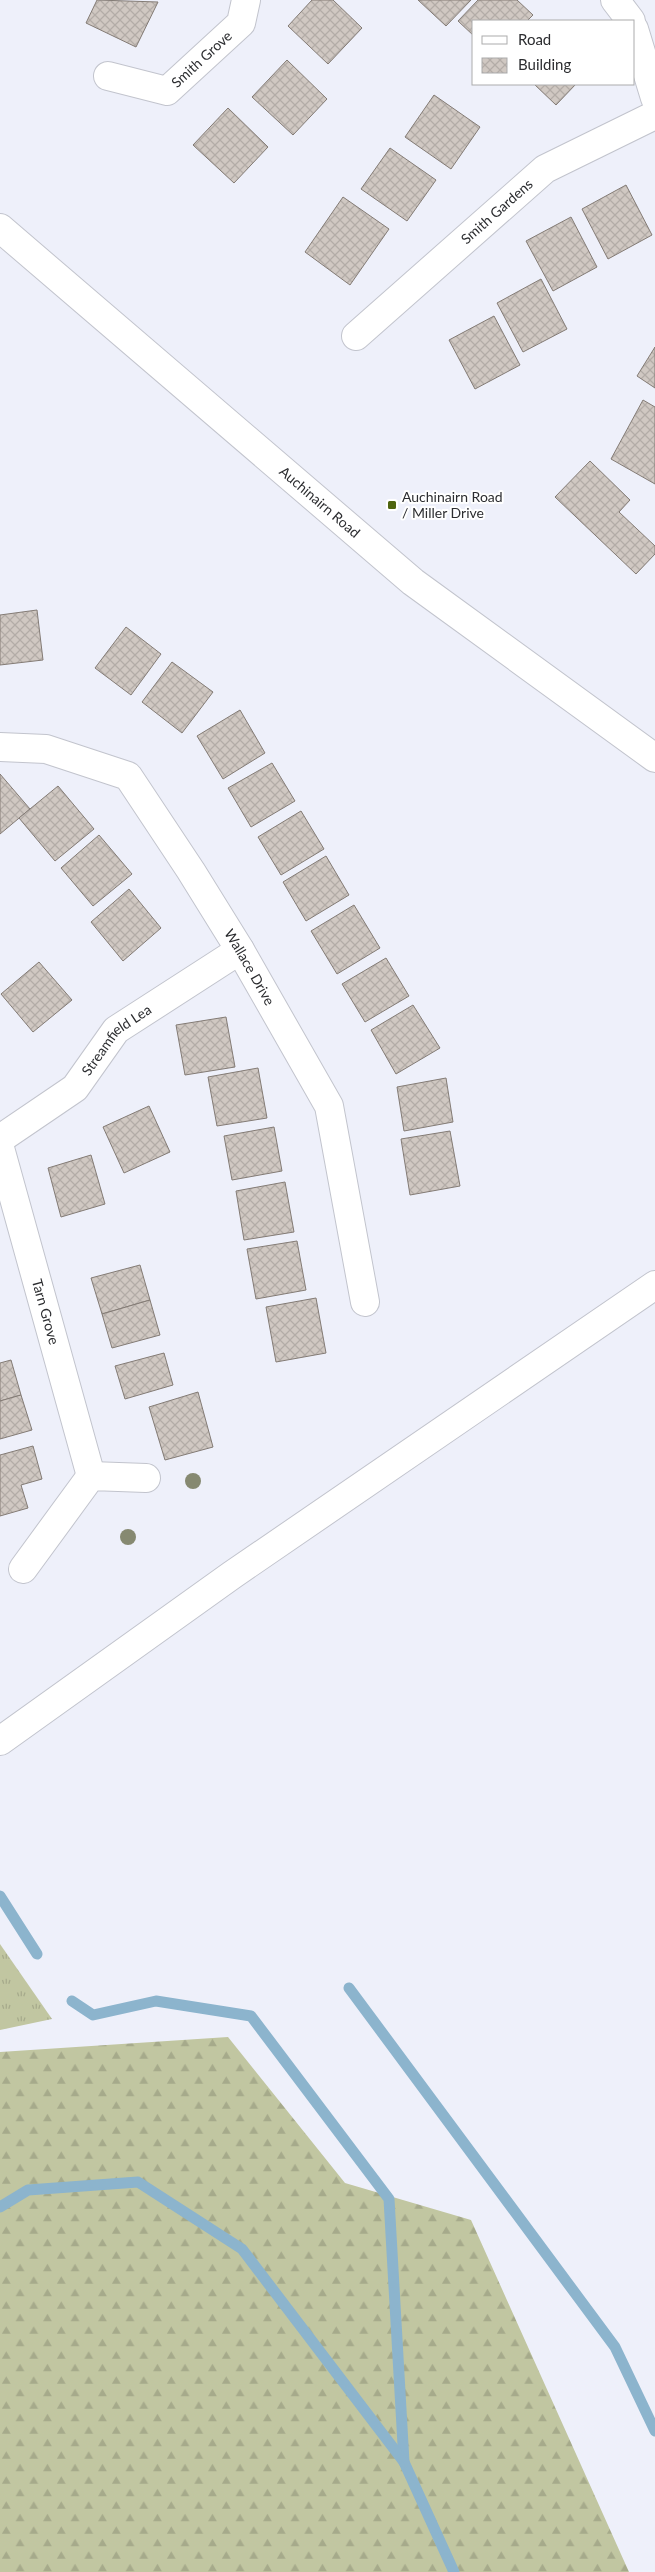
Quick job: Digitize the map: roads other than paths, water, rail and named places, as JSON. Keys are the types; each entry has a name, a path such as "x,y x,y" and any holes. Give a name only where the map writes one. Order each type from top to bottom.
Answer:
{"street":[{"name":"Smith Grove","path":"108,76 167,91 241,23 246,0"},
{"path":"615,0 630,20"},
{"path":"635,32 655,98"},
{"name":"Smith Gardens","path":"356,336 545,169 655,115"},
{"name":"Auchinairn Road","path":"0,228 414,582 655,758"},
{"name":"Wallace Drive","path":"0,747 46,749 128,776 240,950 329,1106 365,1302"},
{"name":"Streamfield Lea","path":"0,1139 74,1088 116,1030 240,950"},
{"name":"Tarn Grove","path":"0,1148 91,1476"},
{"path":"0,1741 232,1575 655,1285"},
{"path":"23,1570 91,1476 146,1478"}],"waterway":[{"path":"0,1896 37,1954"},
{"path":"349,1988 615,2347 655,2431"},
{"path":"72,2001 93,2015 156,2001 251,2016 389,2199 404,2462 454,2572"},
{"path":"0,2207 28,2190 138,2182 242,2249 404,2462"}],"place":[{"name":"Auchinairn Road / Miller Drive","path":"392,505"}]}
